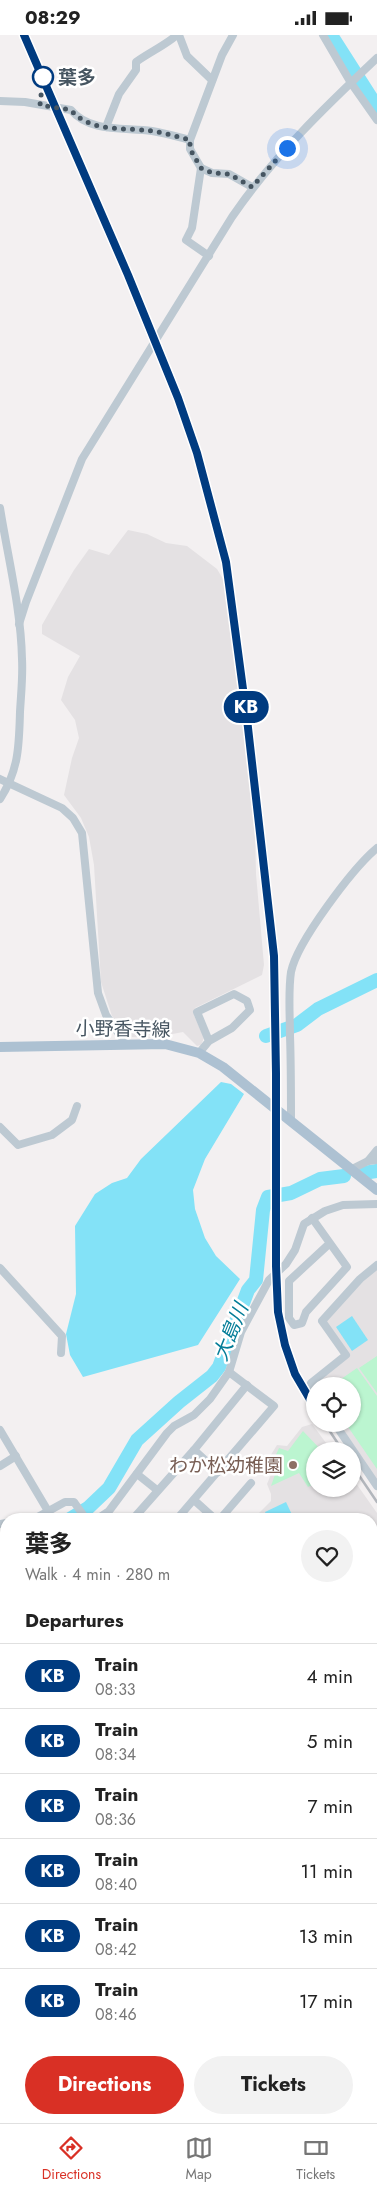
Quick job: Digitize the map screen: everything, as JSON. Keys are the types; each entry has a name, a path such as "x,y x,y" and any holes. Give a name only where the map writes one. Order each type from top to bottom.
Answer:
{"main road":[{"name":"小野香寺線","path":"0,1047 125,1043 165,1044 199,1053 223,1067 377,1190"}],"street":[{"path":"106,127 119,94 136,70 136,62 157,47 163,47 178,35 187,56 212,80"},
{"path":"233,35 212,80 190,140 190,149 201,168 212,173 229,174 252,187"},
{"path":"323,35 351,83 377,120"},
{"path":"19,624 32,584 82,459 252,187 298,135 377,57"},
{"path":"0,101 25,102 71,110 78,118 106,127 152,131 190,140"},
{"path":"201,168 192,228 186,240 209,256"},
{"path":"0,508 19,624 22,659 19,740 16,763 10,783 0,799"},
{"path":"0,779 62,808 73,818 82,833 98,993 106,1015 125,1043"},
{"path":"291,1120 289,1019 291,973 296,955 326,908 363,859 377,848"},
{"path":"199,1053 209,1041 232,1028 250,1010 247,1001 234,994 197,1012 209,1041"},
{"path":"0,1127 18,1145 52,1135 72,1120 77,1106"},
{"path":"368,1161 377,1150"},
{"path":"352,1169 377,1159"},
{"path":"106,1513 137,1474 166,1433 174,1426 194,1415 210,1399 229,1372 241,1332 269,1279 286,1264 295,1250 304,1225 325,1211 344,1205 377,1204"},
{"path":"312,1218 347,1267 306,1312 302,1323 294,1325 289,1318 289,1281 329,1244"},
{"path":"318,1377 346,1355 322,1321 360,1279 377,1265"},
{"path":"0,1268 62,1336 61,1353"},
{"path":"182,1513 274,1406 229,1372"},
{"path":"138,1513 194,1450 247,1385"},
{"path":"0,1430 48,1511"},
{"path":"340,1432 377,1486"},
{"path":"194,1450 218,1472"},
{"path":"0,1466 16,1456"},
{"path":"137,1474 157,1490"},
{"path":"225,1513 251,1483"},
{"path":"194,1500 208,1513"},
{"path":"44,1513 65,1502 74,1502 82,1513"}],"shaded area":[{"path":"128,530 147,534 166,543 187,546 217,569 223,579 228,605 255,830 256,874 264,965 262,975 195,1008 194,1015 204,1038 201,1045 197,1046 183,1032 160,1038 132,1037 123,1030 112,1016 101,982 94,865 89,837 81,818 64,795 72,758 79,738 75,720 61,700 68,677 80,656 42,634 42,625 74,570 89,549 109,555"},
{"path":"377,1267 376,1480 361,1457 361,1442 351,1442 344,1432 361,1432 361,1377 323,1377 325,1373 349,1354 325,1321 362,1280"},
{"name":"わか松幼稚園","path":"306,1426 306,1432 318,1432 325,1442 306,1442 306,1497 361,1497 361,1490 377,1513 259,1513 271,1501 271,1494 267,1484 272,1472 269,1458 277,1445 287,1446 302,1427"}],"green space":[{"path":"377,1356 377,1393 359,1368"},
{"path":"357,1368 377,1396 377,1469 361,1446 361,1442 358,1442 352,1432 361,1432 361,1377 344,1377"},
{"path":"303,1431 313,1442 306,1442 306,1484 299,1473 271,1486 276,1472 273,1461 279,1448 288,1451"}],"water":[{"path":"221,1082 231,1084 244,1094 205,1159 193,1190 195,1209 205,1238 216,1256 240,1279 198,1345 83,1377 70,1355 66,1334 76,1294 75,1226 95,1194 112,1183 127,1178 141,1159"},
{"path":"352,1316 368,1340 352,1351 336,1327"},
{"path":"286,1502 291,1513 265,1513"}],"waterway":[{"path":"331,35 377,107"},
{"path":"266,1036 297,1025 318,1009 377,980"},
{"name":"大島川","path":"364,1173 377,1171"},
{"name":"大島川","path":"80,1513 88,1508 109,1488 137,1440 179,1402 212,1376 219,1367 248,1290 256,1280 263,1210 268,1197 291,1193 320,1179 344,1176"}],"railway":[{"path":"25,35 178,398 197,453 226,562 247,719 274,956 276,1266"},
{"path":"276,1259 278,1303 282,1333 290,1362 306,1393"},
{"path":"330,1432 337,1442"},
{"path":"361,1478 377,1502"}],"train":[{"name":"KB","path":"24,35 128,275 178,398 197,453 226,562 247,719 274,956 278,1312 285,1345 295,1374 306,1393"}],"place":[{"name":"葉多","path":"43,77"},
{"name":"わか松幼稚園","path":"293,1465"}],"route":[{"path":"43,77 40,105 71,110 78,118 104,127 152,131 190,140 190,149 201,168 212,173 229,174 252,187 287,148"}]}
